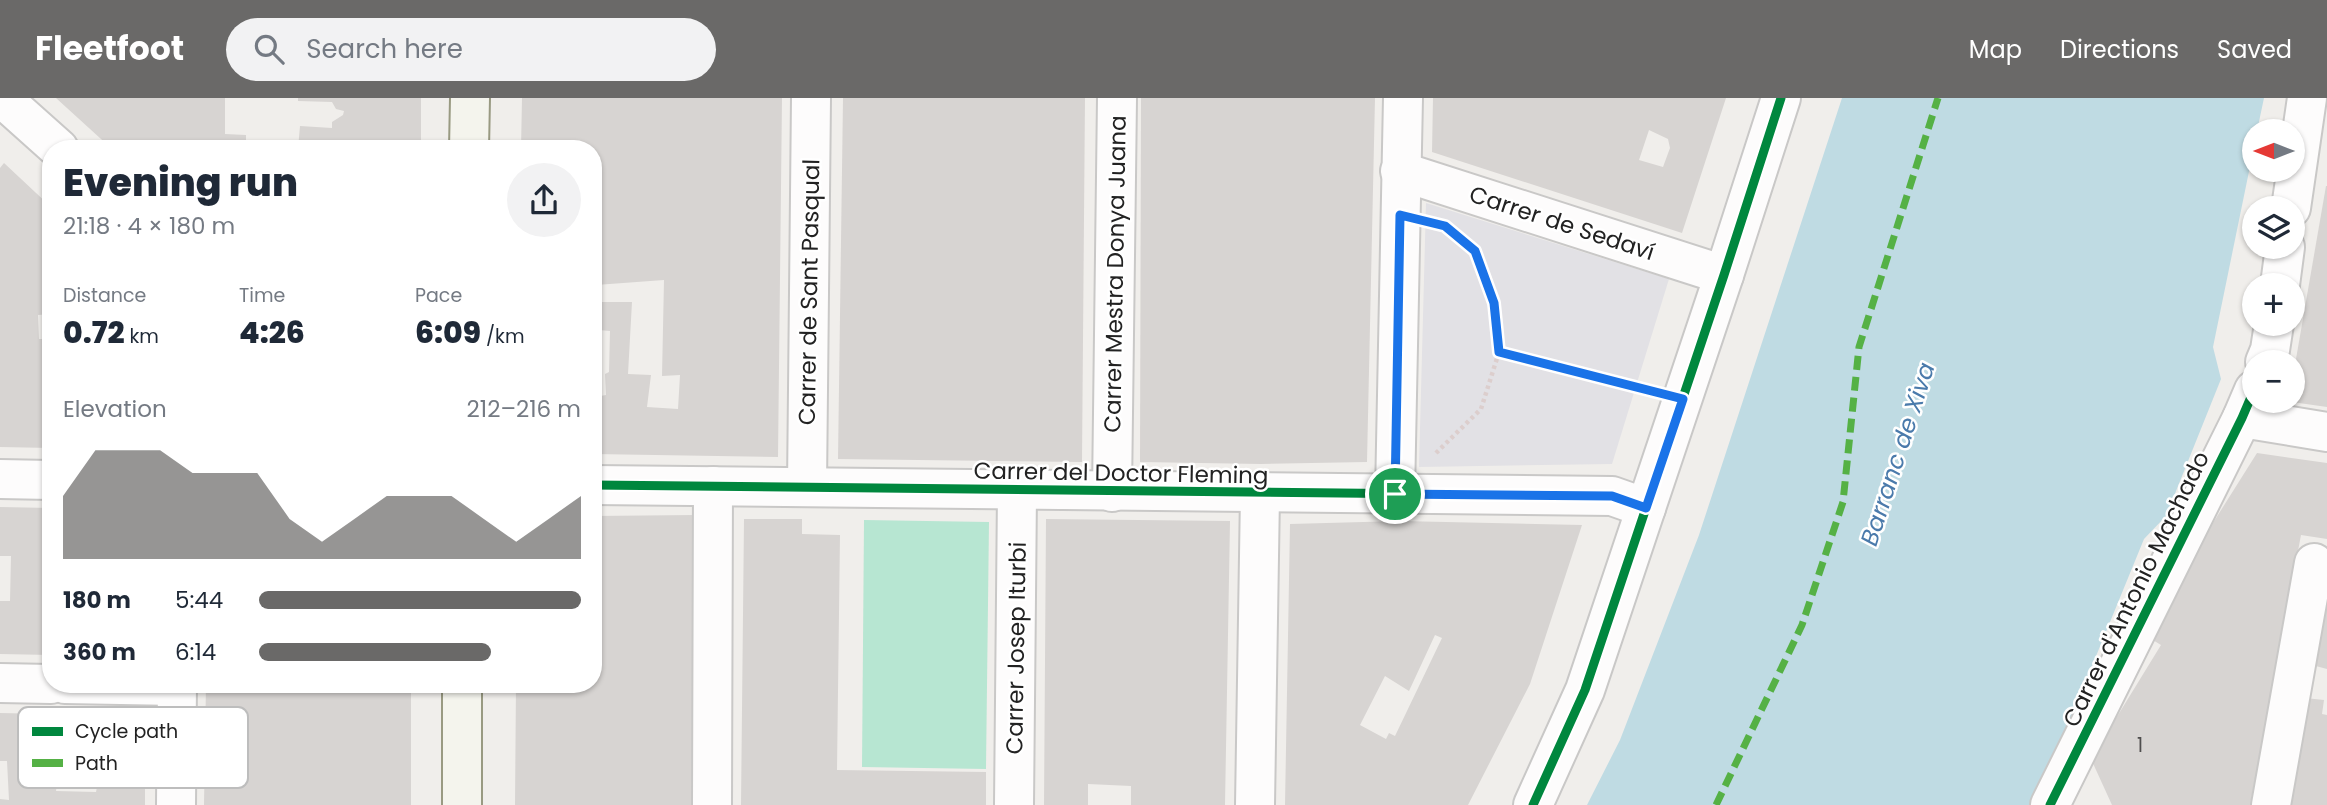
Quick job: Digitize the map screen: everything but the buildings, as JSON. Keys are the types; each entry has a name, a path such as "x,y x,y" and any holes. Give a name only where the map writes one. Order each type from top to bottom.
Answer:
{"street":[{"path":"2,98 49,140"},
{"path":"469,140 470,98"},
{"name":"Carrer de Sant Pasqual","path":"807,487 811,98"},
{"name":"Carrer Mestra Donya Juana","path":"1112,492 1117,98"},
{"path":"1395,476 1403,98"},
{"path":"1533,805 1585,690 1781,98"},
{"path":"2293,196 2307,98"},
{"name":"Carrer de Sedaví","path":"1400,171 1724,275"},
{"name":"Carrer d'Antonio Machado","path":"2050,805 2244,413"},
{"path":"2273,413 2327,432"},
{"name":"Carrer del Doctor Fleming","path":"602,485 1260,494 1395,476 1612,496 1646,508"},
{"path":"0,479 42,480"},
{"path":"712,805 713,486"},
{"name":"Carrer Josep Iturbi","path":"1014,805 1017,492"},
{"path":"1255,805 1260,494"},
{"path":"2271,805 2314,563"},
{"path":"0,683 42,684"},
{"path":"462,693 462,805"}],"path":[{"path":"1395,476 1430,458 1481,409 1499,352 1494,303 1475,251 1445,226 1400,215"},
{"path":"1499,352 1683,399"}],"green space":[{"path":"864,520 989,522 986,769 862,767"}],"shaded area":[{"path":"1426,203 1669,279 1612,464 1419,467"}],"water":[{"name":"Barranc de Xiva","path":"1842,98 2264,98 2260,119 2242,119 2242,182 2247,182 2213,347 2221,379 2166,516 2144,539 2035,805 1587,805 1620,740 1699,535"}],"marked path":[{"path":"1716,805 1802,625 1843,502 1859,347 1938,98"}],"cycle path":[{"path":"1533,805 1585,690 1781,98"},
{"path":"2050,805 2244,413"},
{"path":"602,485 1612,496 1646,508"}],"route":[{"path":"1400,215 1445,226 1475,251 1494,303 1499,352 1683,399 1646,508 1612,496 1395,494 1400,215"}]}
